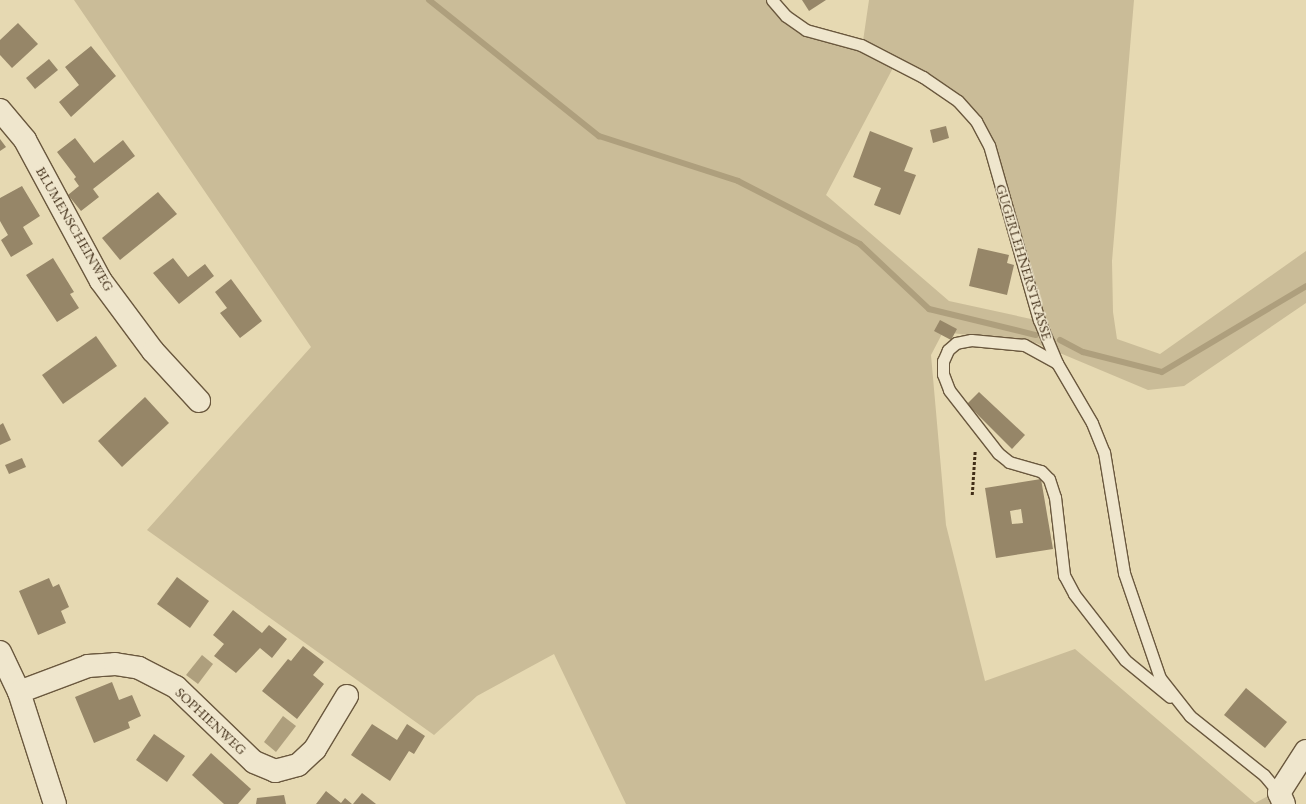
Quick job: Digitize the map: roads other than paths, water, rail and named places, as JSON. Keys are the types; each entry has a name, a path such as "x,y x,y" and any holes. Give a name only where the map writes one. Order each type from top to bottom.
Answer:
{"street":[{"name":"BLUMENSCHEINWEG","path":"0,110 25,140 101,281 153,351 199,401"},
{"path":"0,652 19,692 55,804"},
{"name":"SOPHIENWEG","path":"19,692 88,666 115,664 139,668 176,687 254,762 276,771 298,765 315,749 347,696"},
{"name":"GUGERLEHNERSTRASSE","path":"1281,798 1306,752"}],"lane":[{"name":"GUGERLEHNERSTRASSE","path":"772,0 786,16 806,30 861,45 893,59 943,90 970,113 989,145 1039,320 1057,363 1092,423 1104,452 1124,573 1150,656 1175,700 1190,716 1264,775 1281,798"},
{"path":"1057,363 1024,345 997,340 956,343 943,361 943,374 949,390 998,453 1009,462 1041,471 1049,479 1055,497 1064,575 1074,594 1125,660 1175,700"}],"waterway":[{"path":"429,0 599,136 738,181 860,244 929,309 1036,335"},
{"path":"1060,340 1083,352 1162,372 1306,286"}]}
